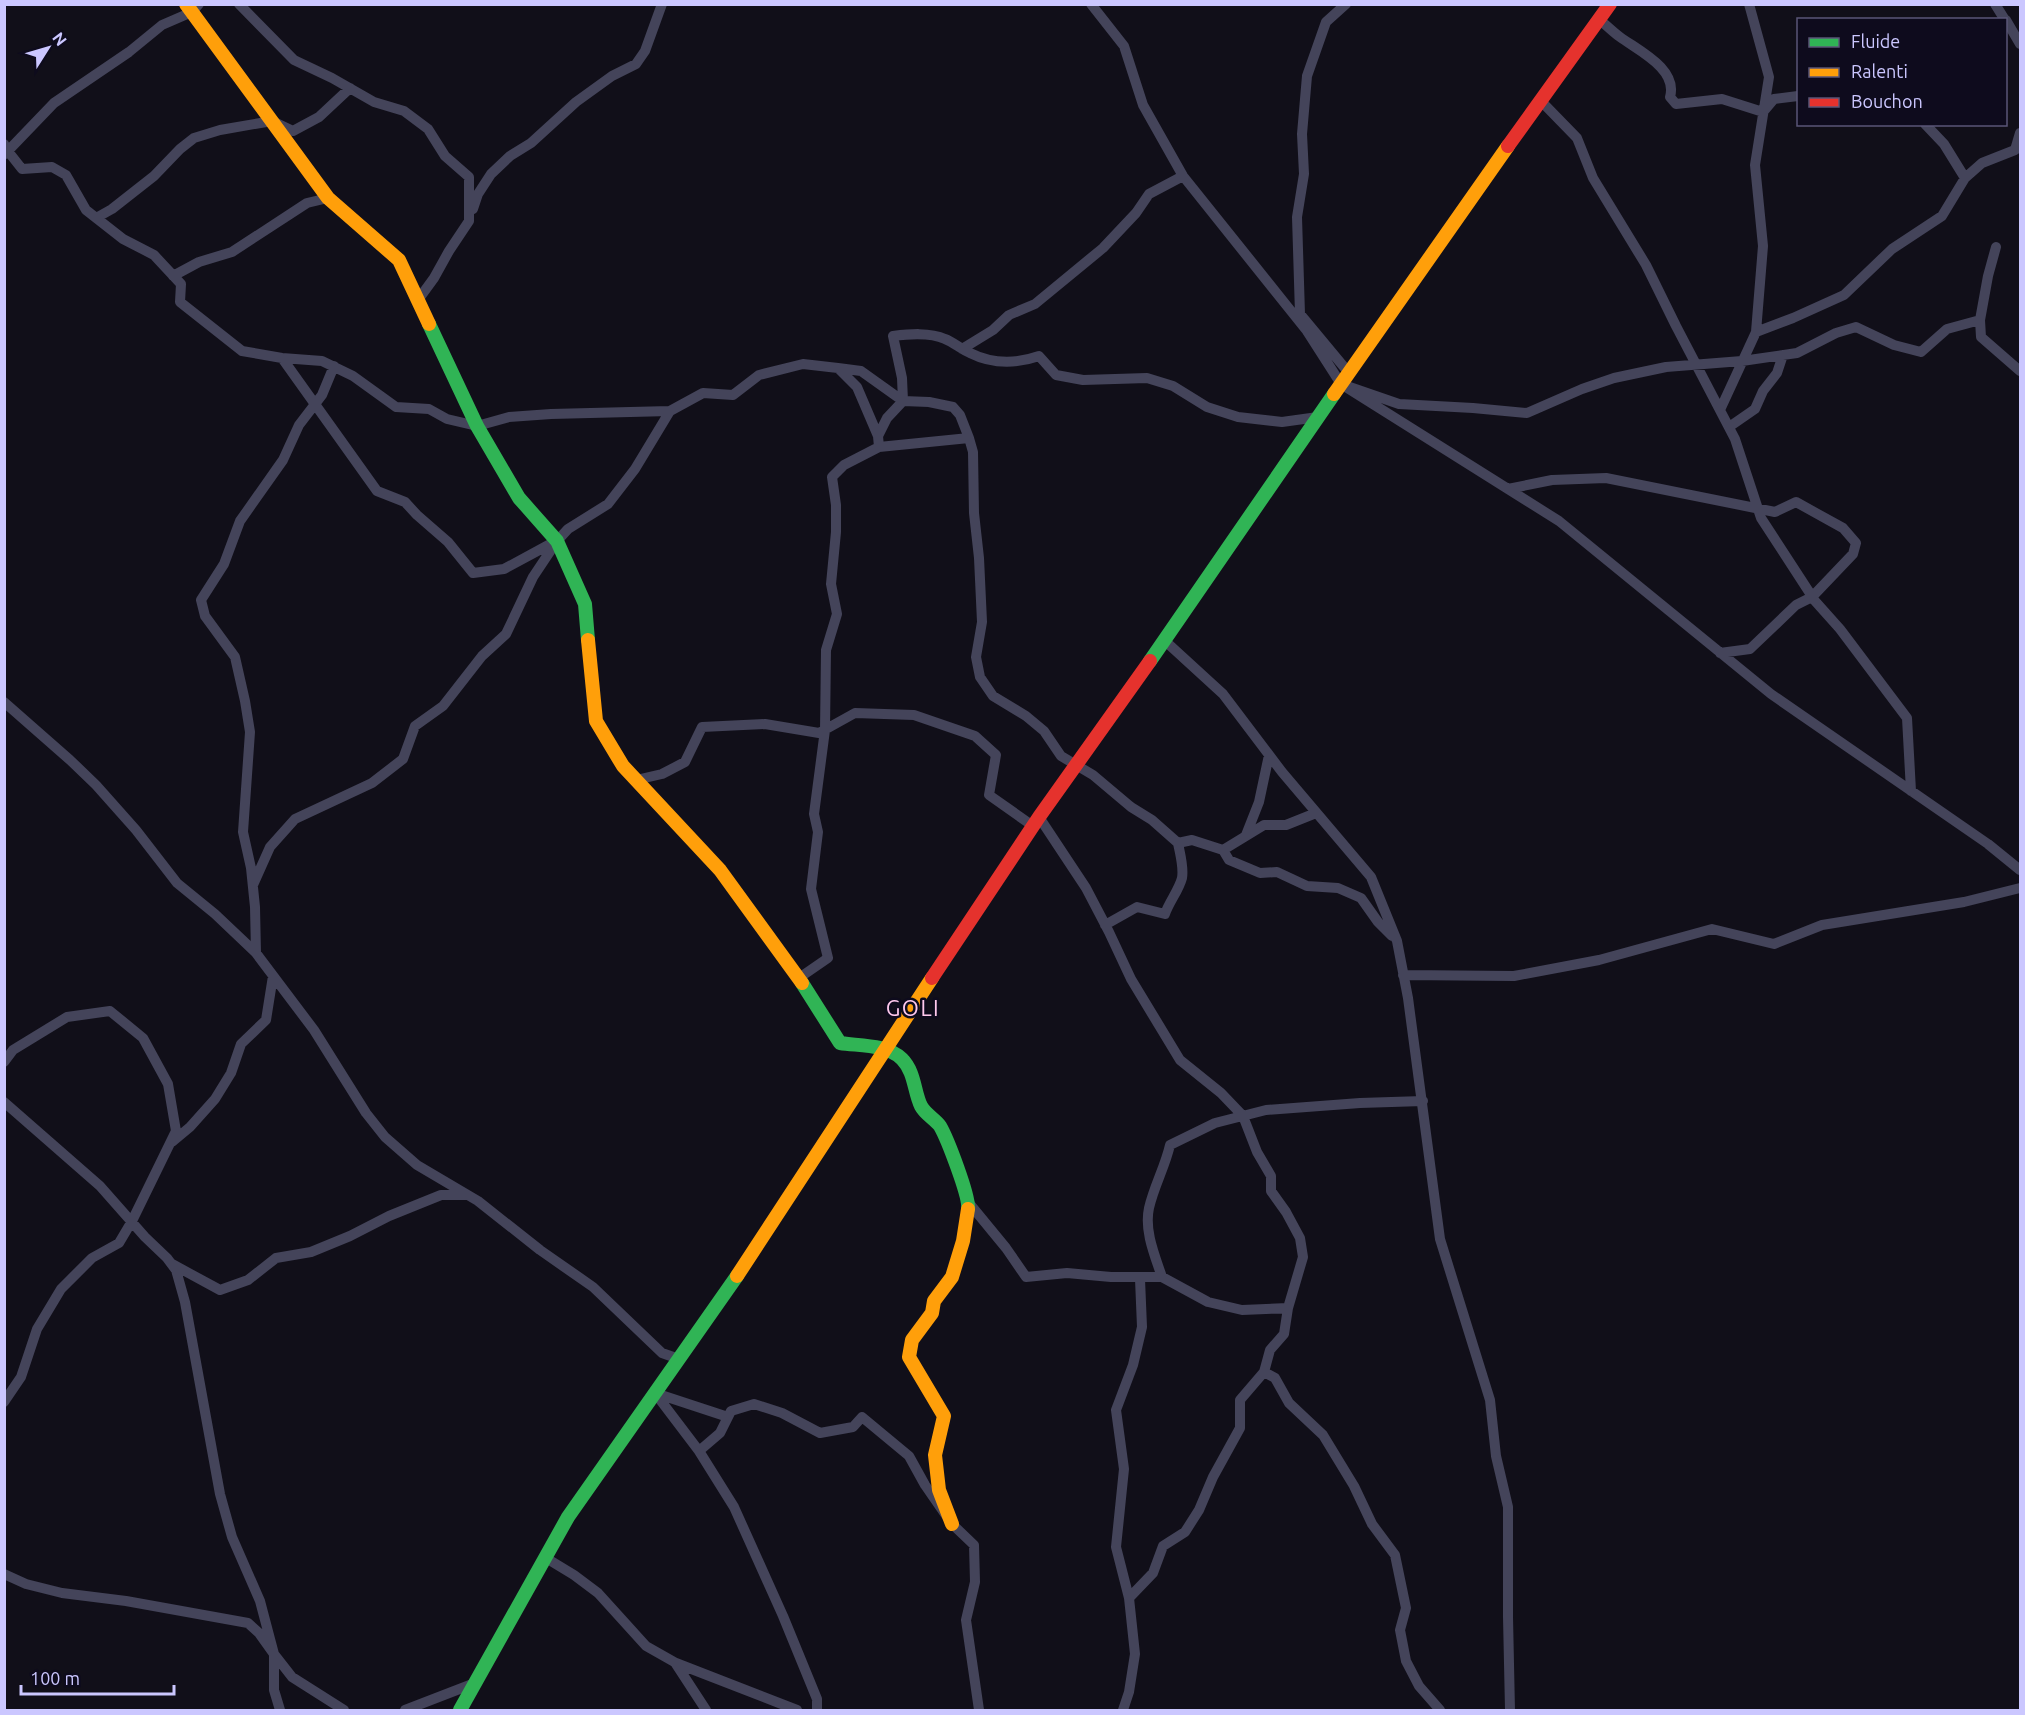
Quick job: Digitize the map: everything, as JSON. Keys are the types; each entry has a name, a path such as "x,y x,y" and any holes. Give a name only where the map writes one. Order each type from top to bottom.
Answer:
{"main road":[{"path":"460,1710 568,1517 750,1257 1036,822 1540,100 1610,4"},
{"path":"192,7 328,198 399,260 477,426 519,498 557,541 585,604 596,721 622,765 720,870 799,978 840,1043 885,1049 902,1059 915,1082 921,1106 940,1126 969,1203 963,1241 952,1277 934,1301 932,1313 912,1340 909,1357 944,1416 935,1455 939,1490 952,1524"}],"street":[{"path":"239,4 294,60 374,102 404,111 428,129 445,156 469,177 469,221"},
{"path":"418,300 469,221 478,194 491,174 510,156 531,143 576,102 612,76 636,64 645,51 663,4"},
{"path":"1091,4 1124,46 1143,105 1183,176 1345,379 1559,521 1771,694 1988,844 2020,870"},
{"path":"1346,4 1326,22 1307,76 1302,134 1304,174 1297,217 1300,314 1345,379 1399,404 1527,413 1614,378 1666,367 1697,366 1797,353 1836,333 1856,327 1894,345 1921,352 1947,329 1980,320"},
{"path":"1720,410 1756,332 1763,246 1755,165 1769,77 1749,4"},
{"path":"1995,4 2004,18"},
{"path":"192,7 162,24 129,52 54,103 5,149 22,169 52,167 66,175 86,210 123,239 154,255 181,284 180,302 242,351 282,358 322,361 353,376 396,406 429,409 447,419 477,426 509,417 670,411 703,393 733,394 759,375 803,364 861,371 903,401 929,402 953,407 960,415 973,452 974,513 982,611 976,657 980,677 993,696 1044,730 1061,756 1093,775 1178,843 1182,879 1169,902 1166,914 1137,908 1105,925"},
{"path":"1599,19 1619,36 1640,49 1669,76 1672,88 1670,97 1676,104 1722,99 1763,112"},
{"path":"2007,23 2020,44"},
{"path":"96,218 112,209 154,176 194,138 220,130 272,121 293,131 319,117 350,88"},
{"path":"1763,112 1774,99 1797,96"},
{"path":"1540,100 1578,138 1593,177 1646,265 1735,440 1761,518 1812,597 1840,629 1907,718 1911,791"},
{"path":"1927,126 1944,144 1965,178"},
{"path":"1756,332 1844,295 1892,249 1942,216 1965,178 1982,163 2015,150 2020,133"},
{"path":"962,349 993,330 1009,315 1035,304 1103,248 1136,213 1149,194 1183,176"},
{"path":"173,276 199,262 231,252 307,203 328,198"},
{"path":"1996,247 1980,320 1981,337 2020,371"},
{"path":"879,441 887,418 903,401 902,378 893,336 911,334 943,338 972,354 1006,363 1039,356 1056,375 1083,380 1147,378 1173,386 1207,406 1238,417 1282,422 1318,417"},
{"path":"1729,427 1755,409 1777,373 1783,355"},
{"path":"282,358 377,490 405,502 448,543 473,573 504,569 557,541"},
{"path":"256,953 253,885 243,832 250,732 235,657 205,616 201,600 224,564 240,521 283,460 299,425 322,395 334,366"},
{"path":"838,368 857,387 879,441"},
{"path":"253,885 270,847 295,819 372,783 403,759 415,726 443,706 482,656 506,634 533,577 557,541 568,529 608,504 635,469 670,411"},
{"path":"799,978 828,958 811,889 818,831 814,814 825,730 826,650 837,614 831,584 836,523 832,477 844,465 879,441 969,438"},
{"path":"1508,489 1552,480 1606,478 1775,512 1796,502 1843,528 1857,543 1853,554 1812,597 1796,605 1750,649 1720,653"},
{"path":"1164,640 1223,694 1269,755 1371,877 1397,941 1423,1101 1440,1239 1490,1400 1496,1456 1508,1507 1510,1710"},
{"path":"4,702 96,785 136,830 177,883 215,914 256,953 314,1030 366,1113 386,1137 417,1165 468,1195 540,1250 594,1287 662,1353 679,1359"},
{"path":"636,780 662,774 685,762 702,727 765,724 819,733 855,713 914,714 975,736 996,755 989,795 1036,822 1086,888 1131,979 1180,1060 1221,1092 1244,1116 1257,1152 1271,1176 1271,1191 1300,1238 1303,1257 1288,1308 1284,1334 1270,1350 1264,1372 1240,1400 1239,1428 1213,1477 1199,1510 1185,1532 1163,1546 1153,1573 1129,1598"},
{"path":"1246,835 1258,802 1269,755"},
{"path":"1222,850 1264,825 1286,825 1316,813"},
{"path":"1178,843 1192,840 1222,850 1229,860 1260,873 1277,872 1307,886 1338,888 1361,898 1378,922 1397,941"},
{"path":"1403,975 1514,976 1599,960 1712,928 1774,944 1822,925 1964,902 2020,888"},
{"path":"170,1144 190,1127 215,1099 231,1073 241,1044 266,1020 273,976"},
{"path":"4,1062 13,1050 67,1017 110,1011 143,1038 168,1084 176,1131 119,1243 92,1258 61,1289 37,1329 21,1377 4,1402"},
{"path":"1162,1277 1150,1240 1149,1209 1165,1167 1170,1145 1215,1123 1266,1110 1423,1101"},
{"path":"4,1102 100,1186 172,1264 219,1290 248,1280 276,1258 311,1252 441,1195 468,1195"},
{"path":"969,1203 1006,1248 1026,1277 1067,1273 1140,1279 1162,1277 1208,1302 1242,1310 1288,1308"},
{"path":"172,1264 184,1302 225,1514 232,1537 260,1601 274,1654 274,1690 279,1710"},
{"path":"1123,1710 1129,1692 1135,1654 1129,1598 1116,1547 1124,1469 1116,1410 1133,1365 1142,1327 1140,1279"},
{"path":"1264,1372 1275,1378 1289,1403 1323,1435 1354,1486 1372,1524 1395,1555 1406,1608 1400,1630 1406,1661 1419,1686 1440,1710"},
{"path":"655,1393 728,1417"},
{"path":"655,1393 699,1451 738,1516 809,1678 817,1699 818,1710"},
{"path":"699,1451 720,1433 731,1412 753,1404 782,1413 820,1433 852,1427 862,1418 909,1456 925,1485 952,1524 974,1545 975,1582 966,1620 979,1710"},
{"path":"546,1558 598,1593 646,1646 676,1664 797,1710"},
{"path":"4,1574 26,1584 62,1593 126,1601 241,1621 254,1626 292,1677 344,1710"},
{"path":"676,1664 706,1710"},
{"path":"405,1710 475,1683"}],"traffic: fast":[{"path":"429,324 477,426 519,498 557,541 585,604 588,640"},
{"path":"1150,661 1334,394"},
{"path":"802,983 840,1043 881,1048 896,1054 906,1064 921,1106 940,1126 948,1142 962,1181 968,1209"},
{"path":"460,1710 568,1517 737,1276"}],"traffic: slow":[{"path":"186,4 328,198 399,260 429,324"},
{"path":"1334,394 1508,146"},
{"path":"588,640 596,721 623,766 720,870 802,983"},
{"path":"737,1276 932,978"},
{"path":"952,1524 939,1490 935,1455 944,1416 909,1357 912,1340 932,1313 934,1301 952,1277 963,1241 968,1209"}],"traffic: jam":[{"path":"1508,146 1610,4"},
{"path":"932,978 1039,817 1150,661"}],"district":[{"name":"GOLI","path":"913,1008"}]}
